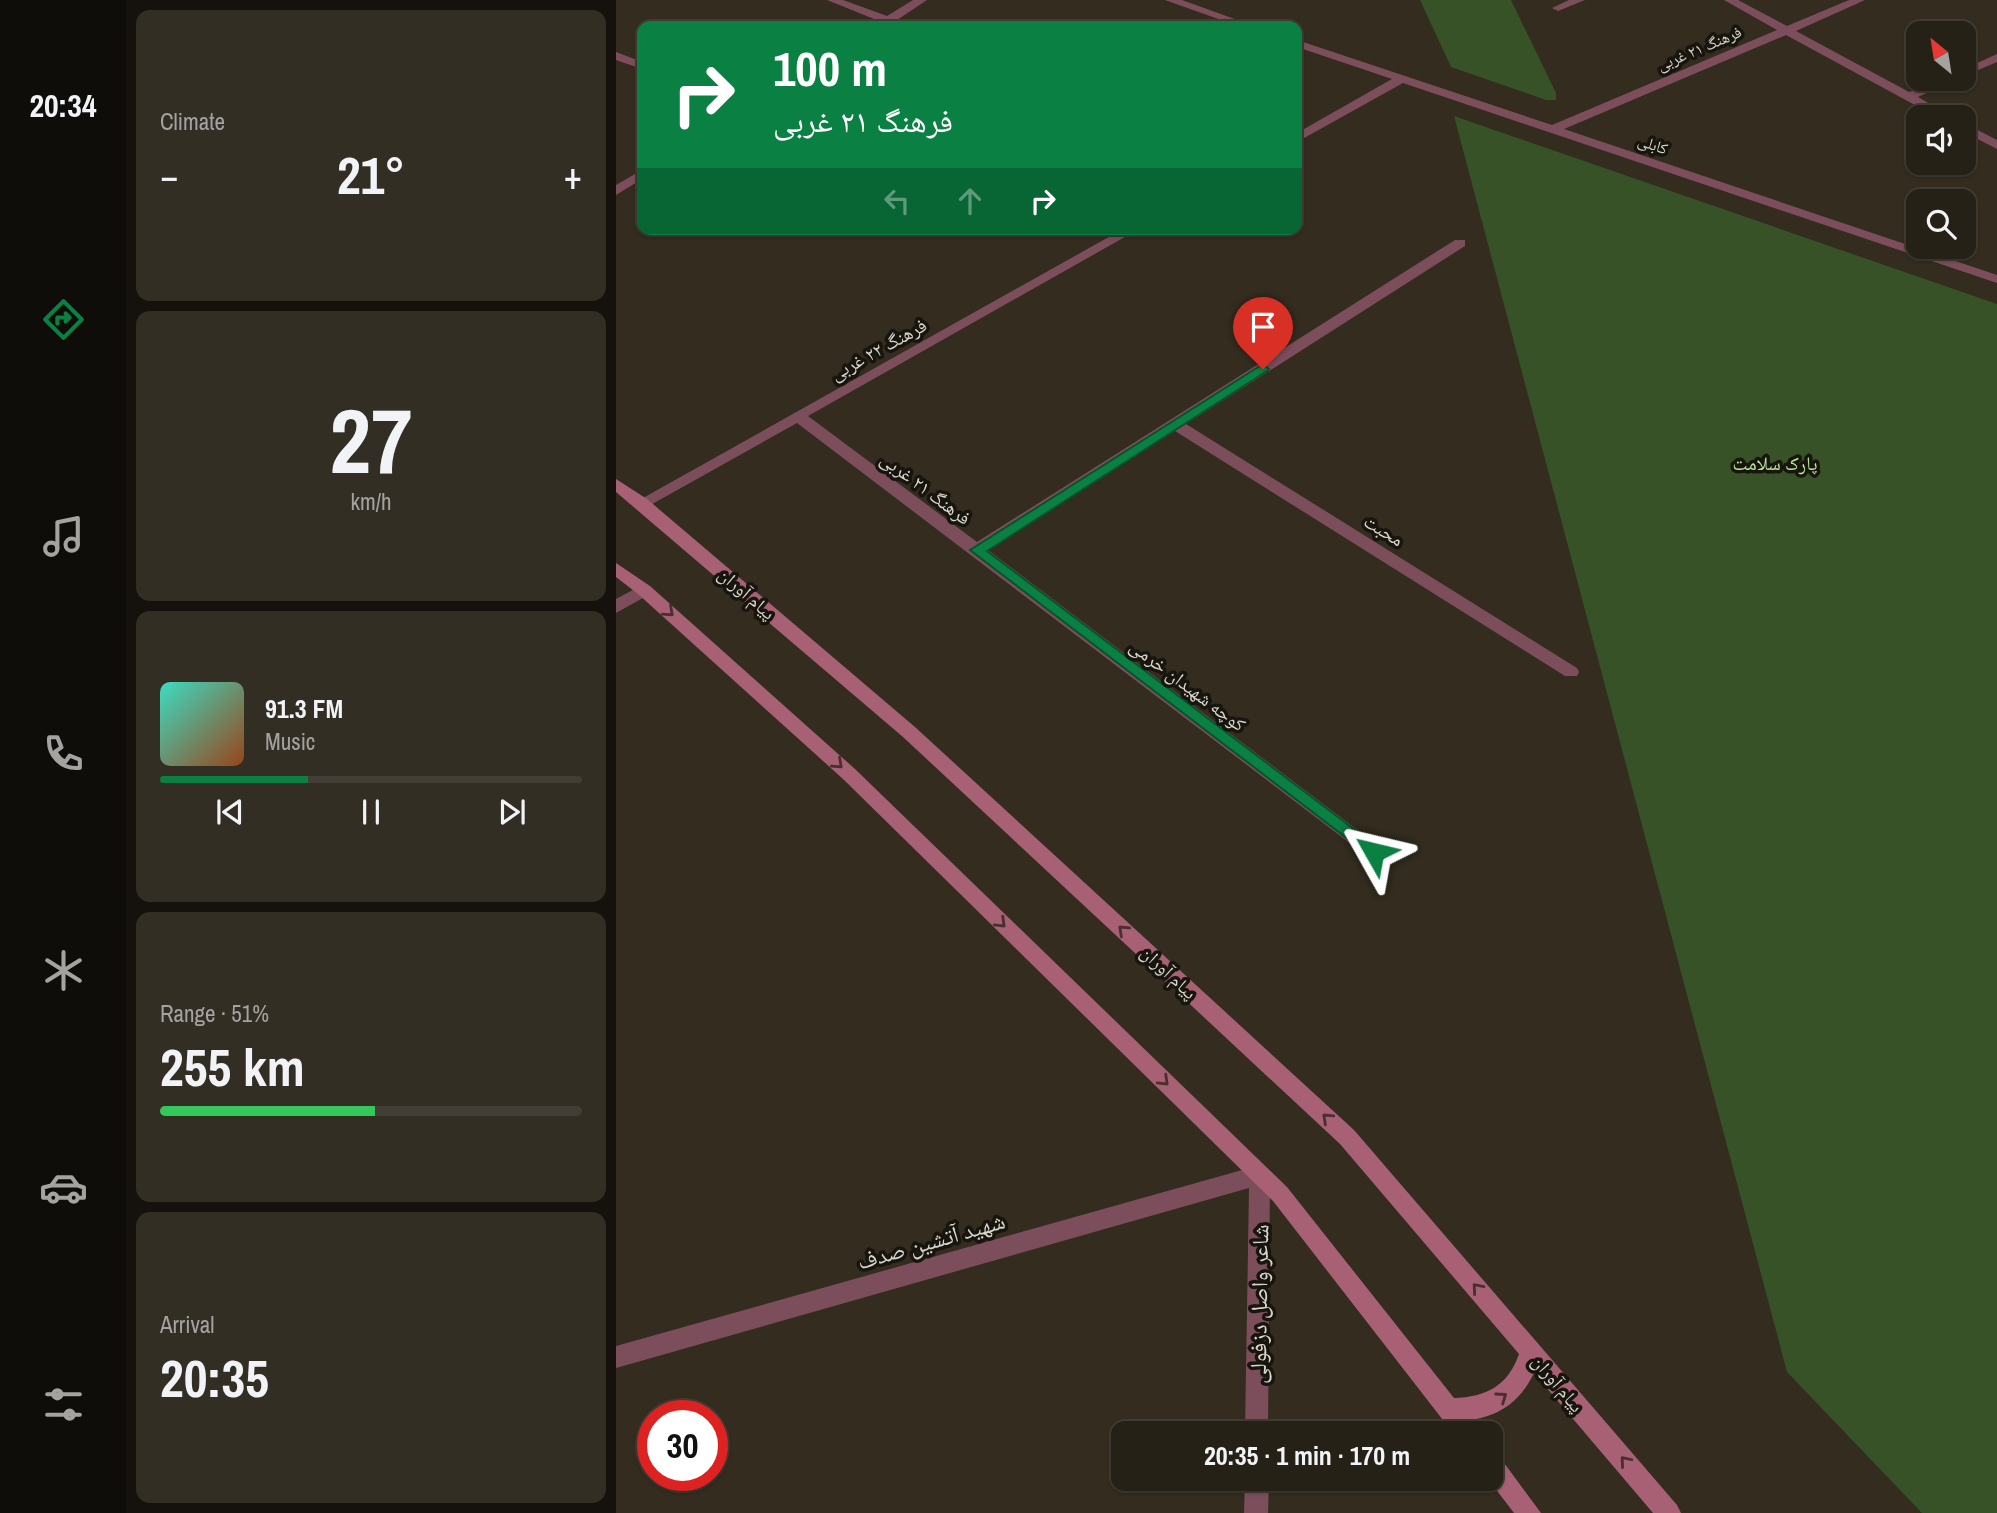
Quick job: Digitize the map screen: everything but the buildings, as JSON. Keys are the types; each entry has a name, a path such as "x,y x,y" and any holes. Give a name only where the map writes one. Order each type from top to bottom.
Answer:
{"main road":[{"name":"پیام آوران","path":"616,484 642,503 909,732 1348,1137 1669,1513"},
{"path":"616,569 644,590 849,774 1280,1194 1458,1421"},
{"path":"1449,1410 1472,1410 1494,1403 1512,1390 1525,1372 1531,1351"},
{"path":"1503,1479 1529,1513"}],"street":[{"path":"833,0 879,21"},
{"path":"886,21 921,0"},
{"path":"1171,0 1233,21"},
{"path":"1558,8 1579,0"},
{"path":"1730,0 1923,105"},
{"name":"فرهنگ ۲۱ غربی","path":"1553,129 1859,0"},
{"name":"کابلی","path":"1302,45 1997,279"},
{"path":"616,56 637,64"},
{"path":"1976,68 1997,58"},
{"path":"1302,135 1403,78"},
{"path":"1908,97 1922,91"},
{"path":"1976,134 1997,145"},
{"path":"616,191 637,177"},
{"name":"فرهنگ ۲۲ غربی","path":"642,503 1122,235"},
{"name":"فرهنگ ۲۱ غربی","path":"798,416 977,550 1460,243"},
{"name":"محبت","path":"1175,424 1571,672"},
{"name":"کوچه شهیدان خرمی","path":"977,550 1374,852"},
{"path":"616,607 644,590"},
{"name":"شهید آتشین صدف","path":"616,1357 1260,1175"},
{"name":"شاعر واصل دزفولی","path":"1257,1421 1260,1175"},
{"path":"1256,1513 1257,1491"}],"green space":[{"path":"1420,0 1511,0 1556,93 1556,100 1546,100 1451,67"},
{"name":"پارک سلامت","path":"1454,116 1997,304 1997,1513 1922,1513 1787,1372"}],"route":[{"path":"1263,369 977,550 1374,852"}]}
